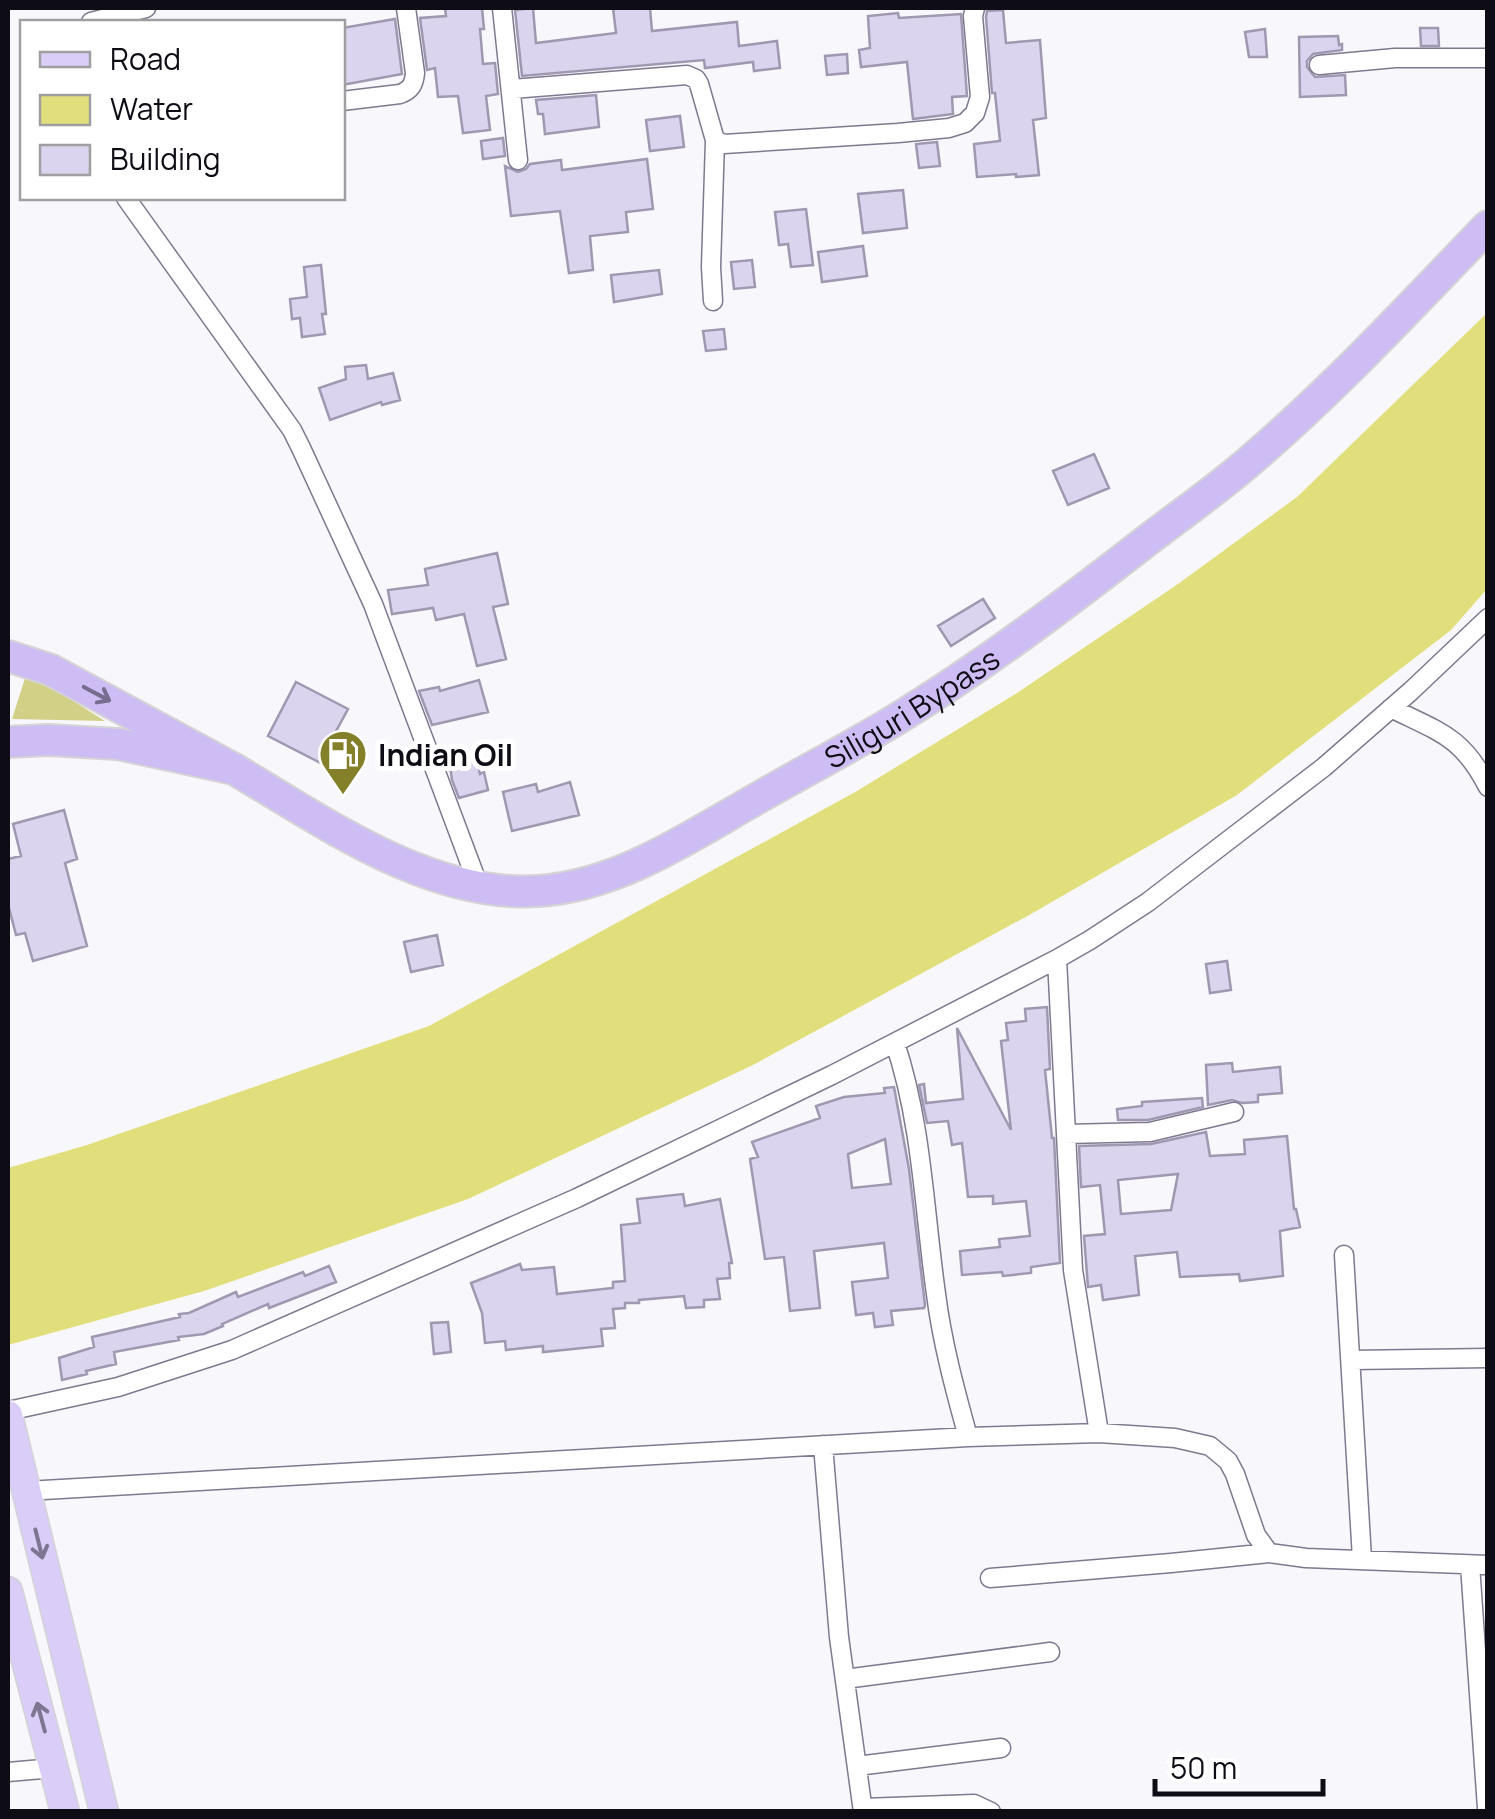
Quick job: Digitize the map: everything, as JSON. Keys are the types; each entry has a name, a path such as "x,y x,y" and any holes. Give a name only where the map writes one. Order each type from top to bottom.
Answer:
{"highway":[{"name":"Siliguri Bypass","path":"8,656 52,670 342,833 444,880 537,891 587,884 671,847 829,758 958,679 1065,604 1250,462 1364,354 1488,226"},
{"path":"8,742 118,744 234,769"}],"main road":[{"path":"8,1413 104,1812"},
{"path":"8,1592 65,1812"}],"street":[{"path":"99,20 146,8"},
{"path":"345,101 400,94 414,83 406,8"},
{"path":"502,8 518,160"},
{"path":"715,140 724,144 898,134 965,123 975,113 980,97 975,8"},
{"path":"1319,65 1394,58 1488,58"},
{"path":"512,90 687,75 696,79 715,140 713,301"},
{"path":"127,200 292,430 373,604 478,886"},
{"path":"8,1413 118,1387 232,1350 577,1198 1056,959 1103,932 1190,871 1324,767 1488,618"},
{"path":"1391,708 1466,750 1488,786"},
{"path":"1056,959 1073,1270 1099,1433"},
{"path":"895,1042 909,1084 936,1295 968,1436"},
{"path":"1066,1134 1150,1132 1234,1112"},
{"path":"1344,1255 1362,1559"},
{"path":"1351,1360 1488,1358"},
{"path":"26,1490 968,1436 1099,1433 1174,1438 1210,1446 1228,1461 1256,1535 1270,1552"},
{"path":"823,1445 845,1679 863,1810 974,1804 991,1812"},
{"path":"990,1578 1270,1552 1286,1557 1479,1565 1486,1808"},
{"path":"845,1679 1050,1652"},
{"path":"857,1766 1001,1748"},
{"path":"8,1772 54,1768"}],"shaded area":[{"path":"27,672 105,721 12,719"}],"water":[{"path":"1487,313 1487,589 1451,630 1237,795 1031,914 753,1065 468,1199 204,1291 8,1345 8,1168 87,1145 429,1026 857,791 1017,693 1178,584 1297,497"}],"building":[{"path":"445,8 482,8 483,64 495,63 498,94 486,96 490,130 463,133 458,96 438,97 435,68 427,70 420,18 446,16"},
{"path":"533,8 536,43 616,33 613,8 650,8 652,31 737,22 739,46 777,41 780,68 754,71 753,62 705,68 704,60 522,76 515,10"},
{"path":"1003,10 1006,43 1040,40 1046,118 1033,120 1039,175 977,177 974,144 1000,141 986,17 987,11"},
{"path":"898,13 899,18 961,14 967,96 952,97 953,114 913,119 907,62 861,67 859,50 870,48 868,16"},
{"path":"395,19 402,74 345,84 345,27"},
{"path":"1420,28 1438,28 1439,46 1421,46"},
{"path":"1265,29 1267,57 1249,57 1245,32"},
{"path":"1338,36 1342,50 1313,54 1307,67 1315,77 1345,75 1346,95 1300,97 1299,37"},
{"path":"847,54 848,73 827,75 825,56"},
{"path":"596,95 599,127 545,134 543,114 538,114 536,100"},
{"path":"680,116 684,147 650,151 646,120"},
{"path":"503,138 505,156 483,159 481,141"},
{"path":"937,142 940,166 919,168 916,144"},
{"path":"647,159 653,209 626,212 628,232 590,236 593,270 569,273 560,211 511,216 505,166 518,172 530,164 561,160 562,170"},
{"path":"903,190 907,228 863,233 858,194"},
{"path":"806,209 813,265 791,267 788,244 779,245 775,212"},
{"path":"863,246 867,276 822,282 818,252"},
{"path":"752,260 755,287 734,289 731,262"},
{"path":"321,265 325,334 302,337 300,318 292,319 290,299 307,297 304,267"},
{"path":"659,270 662,294 614,302 611,275"},
{"path":"724,329 726,349 706,351 703,331"},
{"path":"366,365 368,379 393,373 400,400 382,405 381,402 330,420 319,388 346,379 345,367"},
{"path":"1094,454 1109,488 1068,505 1053,471"},
{"path":"497,553 508,604 493,607 506,659 477,666 464,614 436,620 433,608 392,614 388,590 428,585 425,569"},
{"path":"983,599 995,618 951,646 938,626"},
{"path":"479,680 488,712 432,725 419,691 439,687 440,691"},
{"path":"296,682 348,709 334,735 356,746 342,774 268,736"},
{"path":"475,753 488,790 459,798 449,759"},
{"path":"570,782 579,815 512,831 503,792 536,784 538,792"},
{"path":"64,810 77,859 65,863 87,946 33,961 25,933 16,935 8,904 8,859 21,856 13,824"},
{"path":"437,935 443,965 411,972 404,942"},
{"path":"1227,961 1231,990 1210,993 1206,964"},
{"path":"1047,1007 1050,1069 1045,1070 1054,1138 1060,1263 1031,1267 1031,1273 962,1275 960,1251 1000,1247 999,1239 1030,1236 1026,1201 993,1204 993,1196 968,1197 962,1143 952,1145 948,1121 927,1123 919,1085 924,1084 926,1103 963,1099 957,1028 1011,1130 1001,1041 1008,1040 1006,1023 1026,1021 1025,1009"},
{"path":"1232,1063 1233,1072 1280,1067 1282,1093 1258,1095 1258,1102 1232,1100 1208,1105 1206,1065"},
{"path":"894,1087 909,1169 924,1308 891,1311 893,1325 875,1327 873,1313 856,1315 852,1282 888,1278 884,1243 814,1251 820,1308 790,1311 784,1257 765,1259 750,1159 758,1157 752,1142 820,1118 816,1106 844,1097 885,1093 884,1088","holes":["885,1139 891,1184 852,1188 848,1154"]},
{"path":"1202,1098 1203,1107 1148,1120 1118,1120 1117,1109 1142,1106 1142,1102"},
{"path":"1206,1132 1210,1156 1245,1154 1244,1140 1287,1136 1294,1209 1300,1227 1280,1231 1283,1276 1240,1281 1239,1274 1180,1277 1177,1252 1135,1256 1139,1295 1103,1300 1101,1285 1088,1287 1084,1236 1105,1234 1100,1185 1081,1187 1079,1146 1151,1144","holes":["1178,1174 1171,1210 1121,1214 1118,1180"]},
{"path":"683,1194 685,1206 720,1199 732,1263 730,1278 717,1279 720,1299 704,1300 704,1307 686,1308 684,1296 625,1303 625,1308 613,1309 615,1328 601,1329 603,1346 543,1352 543,1346 506,1350 505,1341 485,1343 482,1313 471,1283 520,1264 522,1270 554,1267 557,1294 613,1288 613,1282 625,1281 621,1225 640,1223 637,1199"},
{"path":"329,1266 336,1282 269,1308 268,1304 204,1334 114,1352 116,1364 62,1380 59,1358 94,1347 92,1337 180,1317 179,1314 236,1292 238,1297"},
{"path":"448,1322 451,1352 434,1354 431,1323"}],"place":[{"name":"Indian Oil","path":"343,796"}]}
